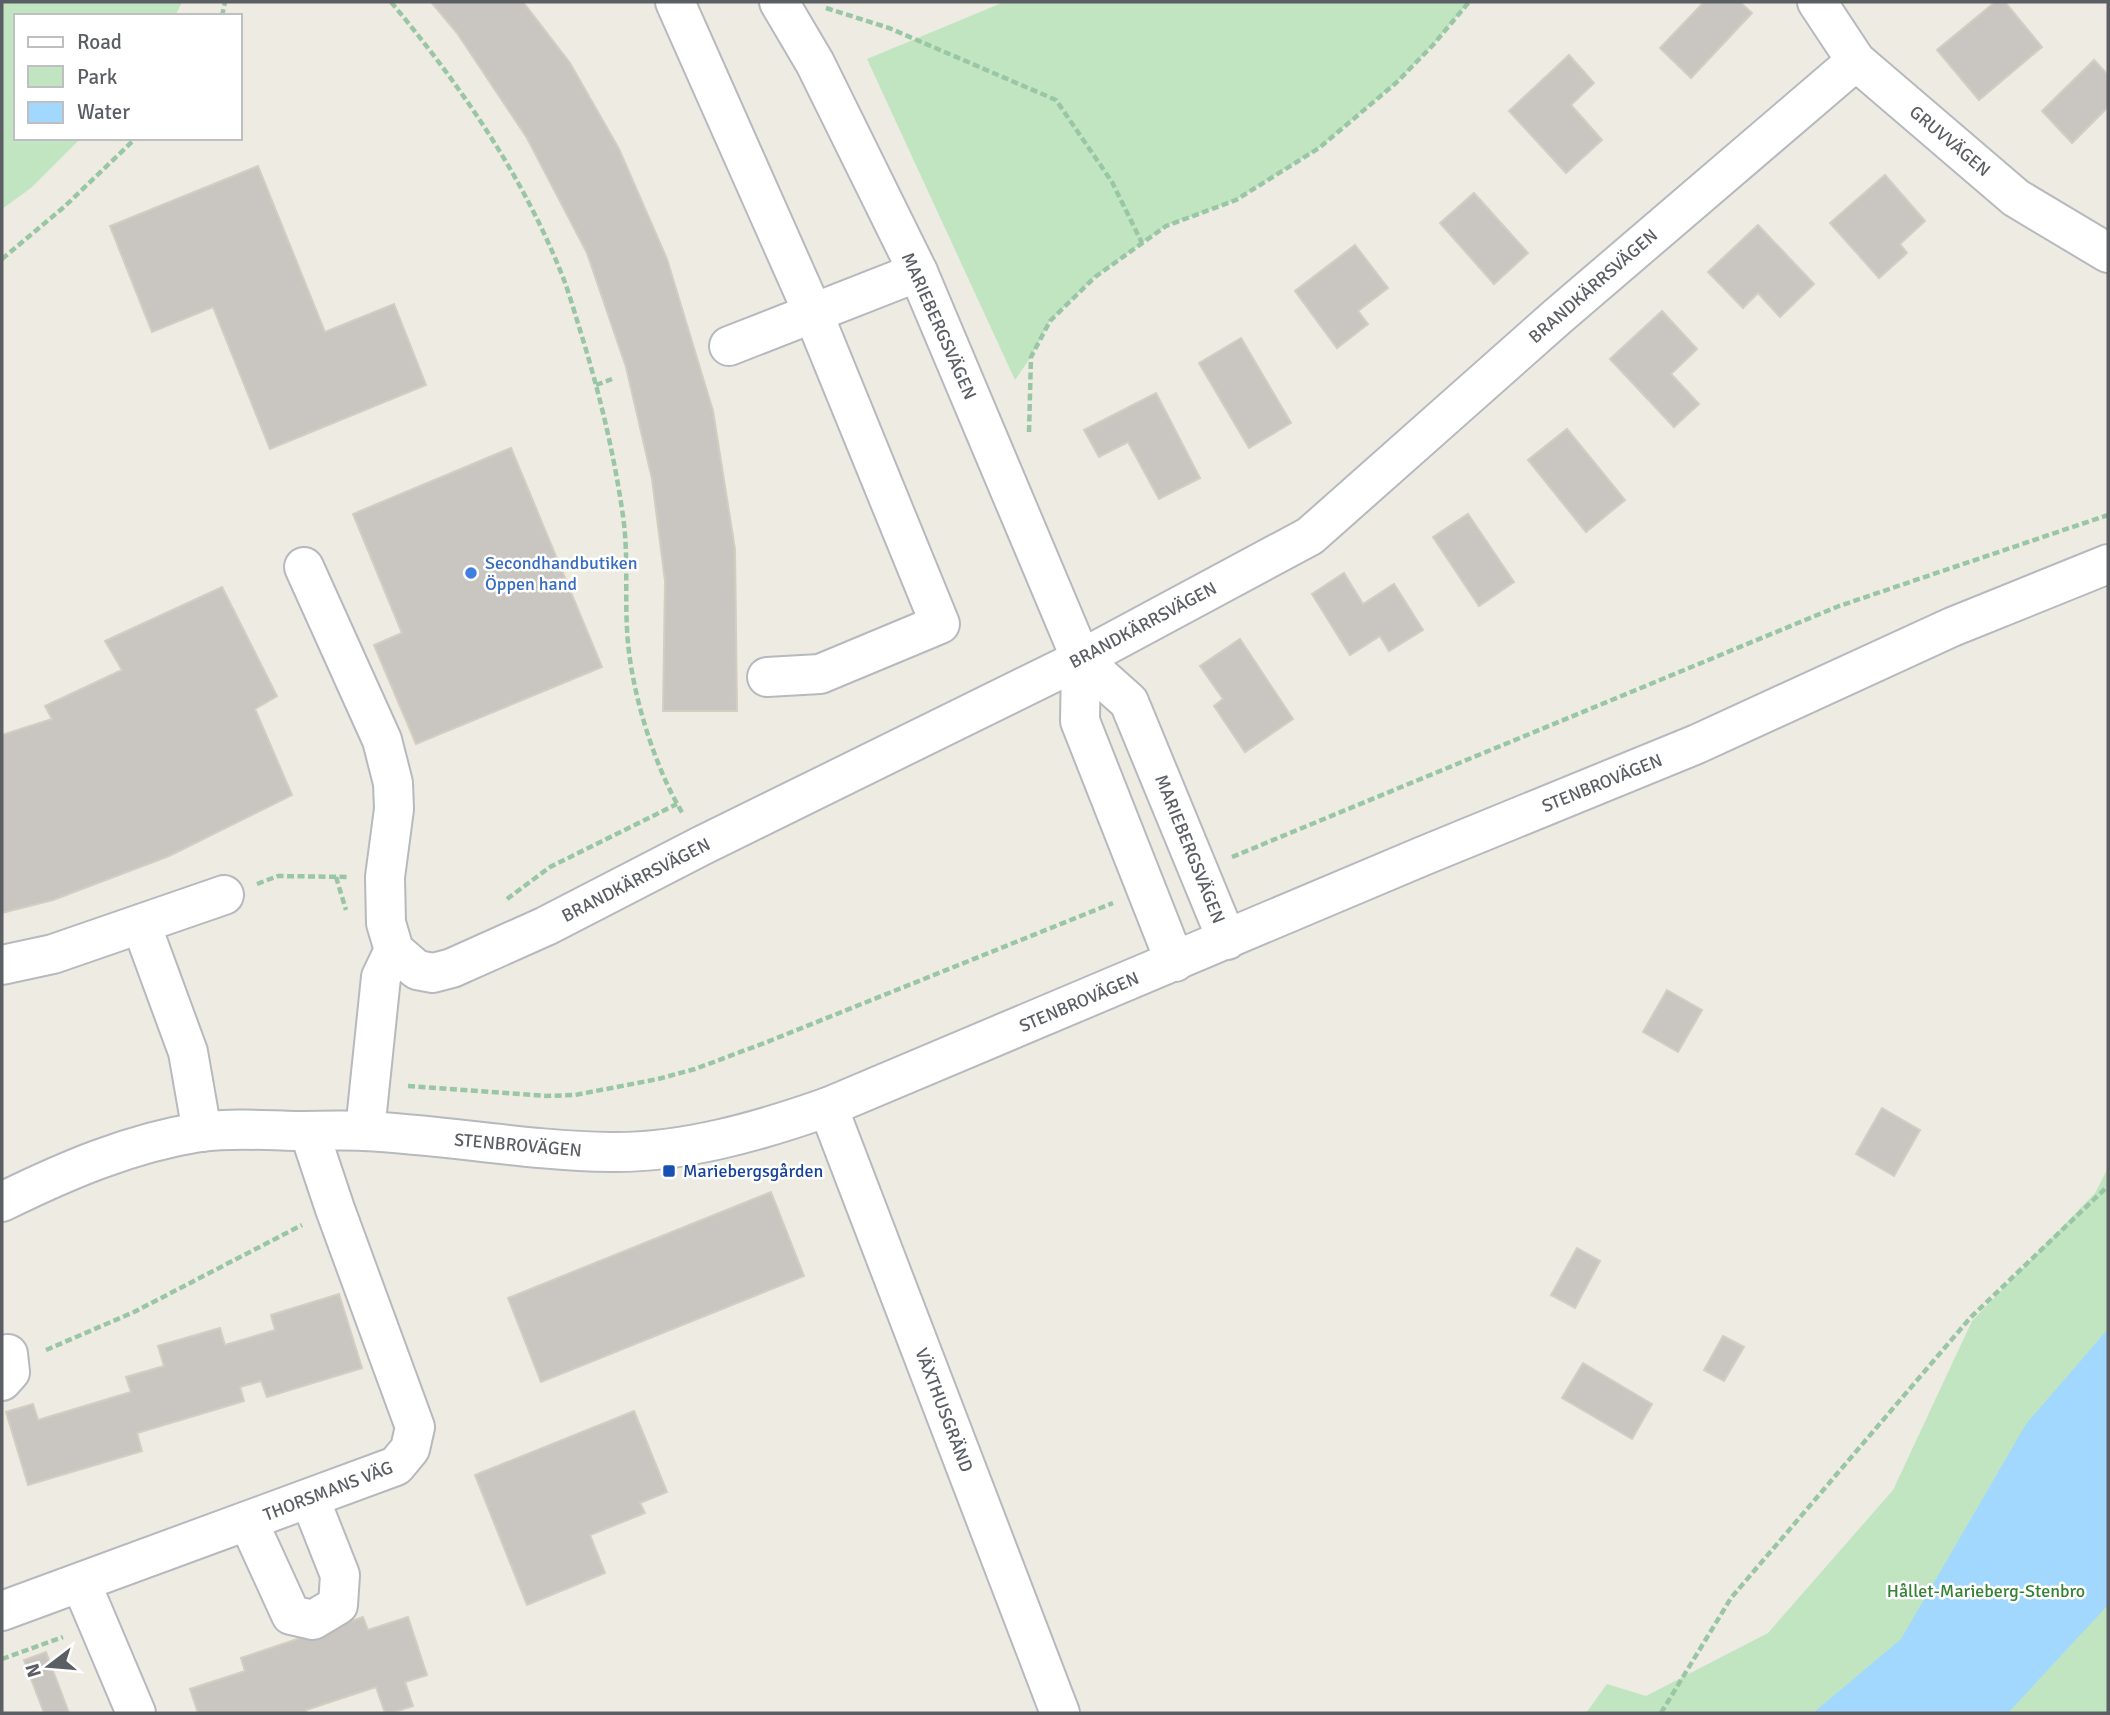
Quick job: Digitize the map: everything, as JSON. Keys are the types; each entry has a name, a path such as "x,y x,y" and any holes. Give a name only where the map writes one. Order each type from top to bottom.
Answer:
{"street":[{"path":"675,2 813,313 940,624 820,674 767,677"},
{"name":"MARIEBERGSVÄGEN","path":"779,2 815,63 918,272 1081,659 1080,721 1175,962"},
{"name":"GRUVVÄGEN","path":"1817,2 1856,61 2016,198 2108,253"},
{"name":"BRANDKÄRRSVÄGEN","path":"394,950 417,970 433,973 452,968 546,926 701,846 1081,659 1310,536 1557,317 1856,61"},
{"path":"729,346 918,272"},
{"name":"STENBROVÄGEN","path":"2,1202 117,1152 202,1132 365,1131 575,1151 626,1152 662,1150 791,1120 828,1107 1423,856 1697,744 1952,627 2108,564"},
{"path":"304,567 382,740 393,783 394,809 385,877 386,923 394,950 381,977 365,1131"},
{"name":"MARIEBERGSVÄGEN","path":"1081,659 1129,702 1227,940"},
{"path":"2,965 53,954 224,895"},
{"path":"141,924 188,1052 202,1132"},
{"name":"VÄXTHUSGRÄND","path":"828,1107 1060,1713"},
{"name":"THORSMANS VÄG","path":"2,1611 396,1466 410,1449 415,1427 309,1131"},
{"path":"248,1521 291,1615 313,1620 338,1605 340,1576 310,1499"},
{"path":"81,1583 136,1713"}],"path":[{"path":"391,2 456,83 487,130 541,230 564,281 604,412 617,474 625,532 628,645 635,690 650,742 677,804 701,846"},
{"path":"1028,433 1031,357 1050,321 1095,277 1166,226 1236,200 1319,148 1396,83 1469,2"},
{"path":"823,7 890,28 1056,100 1112,182 1142,243"},
{"path":"2,259 64,207 134,140"},
{"path":"596,385 612,379"},
{"path":"1198,870 1839,606 2108,515"},
{"path":"224,895 278,876 385,877"},
{"path":"370,1082 442,1090 546,1096 575,1095 658,1079 695,1069 767,1042 1147,890"},
{"path":"1661,1713 1740,1587 1971,1317 2108,1186"},
{"path":"6,1367 134,1312 335,1209"},
{"path":"2,1659 99,1624"}],"green space":[{"path":"2,2 182,2 176,14 14,14 14,140 79,140 31,188 2,209"},
{"path":"1004,2 1469,2 1396,83 1319,148 1236,200 1166,226 1095,277 1050,321 1015,380 867,59"},
{"name":"Hållet-Marieberg-Stenbro","path":"2108,1168 2108,1713 1586,1713 1607,1684 1646,1696 1768,1633 1893,1490 1972,1321 2095,1193"}],"water":[{"path":"2108,1329 2108,1605 2008,1713 1813,1713 1901,1639 2026,1424"}],"building":[{"path":"431,2 523,2 570,63 619,149 667,259 713,411 735,549 737,711 663,711 665,581 652,479 626,367 587,253 527,138 457,33"},
{"path":"1704,2 1740,2 1752,13 1691,78 1660,48"},
{"path":"1995,2 2005,2 2042,47 1979,100 1937,50"},
{"path":"1569,55 1594,83 1571,105 1602,140 1566,173 1509,111"},
{"path":"2094,60 2108,75 2108,107 2072,143 2042,111"},
{"path":"258,166 325,332 394,304 426,385 270,449 213,307 152,332 110,226"},
{"path":"1885,175 1925,221 1900,244 1907,253 1879,278 1830,223"},
{"path":"1474,193 1528,253 1494,284 1440,223"},
{"path":"1758,225 1814,284 1780,317 1758,293 1743,308 1708,272"},
{"path":"1355,245 1388,288 1358,311 1368,324 1337,348 1295,291"},
{"path":"1662,311 1697,349 1671,374 1699,404 1674,427 1610,359"},
{"path":"1241,338 1291,423 1249,448 1199,363"},
{"path":"1156,393 1200,478 1159,499 1128,442 1099,457 1084,430"},
{"path":"1567,429 1625,500 1586,532 1528,460"},
{"name":"Secondhandbutiken Öppen hand","path":"511,448 602,667 416,744 374,645 402,633 353,514"},
{"path":"1468,514 1514,582 1479,606 1433,537"},
{"path":"1344,573 1363,604 1394,584 1423,630 1389,651 1380,636 1350,655 1312,594"},
{"path":"222,587 277,696 255,709 292,795 169,856 53,900 2,913 2,735 52,719 45,706 122,670 105,641"},
{"path":"1240,639 1293,719 1245,752 1214,706 1223,699 1200,666"},
{"path":"1667,990 1702,1010 1678,1052 1643,1032"},
{"path":"1882,1108 1920,1130 1894,1176 1856,1154"},
{"path":"771,1192 804,1276 541,1382 508,1298"},
{"path":"1577,1248 1600,1261 1575,1308 1551,1295"},
{"path":"339,1294 362,1368 267,1397 261,1381 240,1387 244,1401 137,1433 142,1451 28,1485 6,1412 33,1404 38,1420 131,1392 126,1377 164,1366 158,1346 220,1328 225,1345 275,1330 271,1315"},
{"path":"1723,1336 1744,1347 1724,1381 1704,1370"},
{"path":"1583,1363 1652,1404 1632,1439 1562,1398"},
{"path":"634,1411 667,1492 640,1503 645,1513 590,1535 605,1573 527,1605 475,1475"},
{"path":"363,1617 368,1630 408,1617 427,1675 405,1682 413,1706 385,1713 376,1687 306,1710 307,1713 198,1713 190,1689 245,1671 241,1658"},
{"path":"46,1652 69,1713 44,1713 24,1660"}],"place":[{"name":"Secondhandbutiken Öppen hand","path":"471,573"},
{"name":"Mariebergsgården","path":"669,1171"}]}
